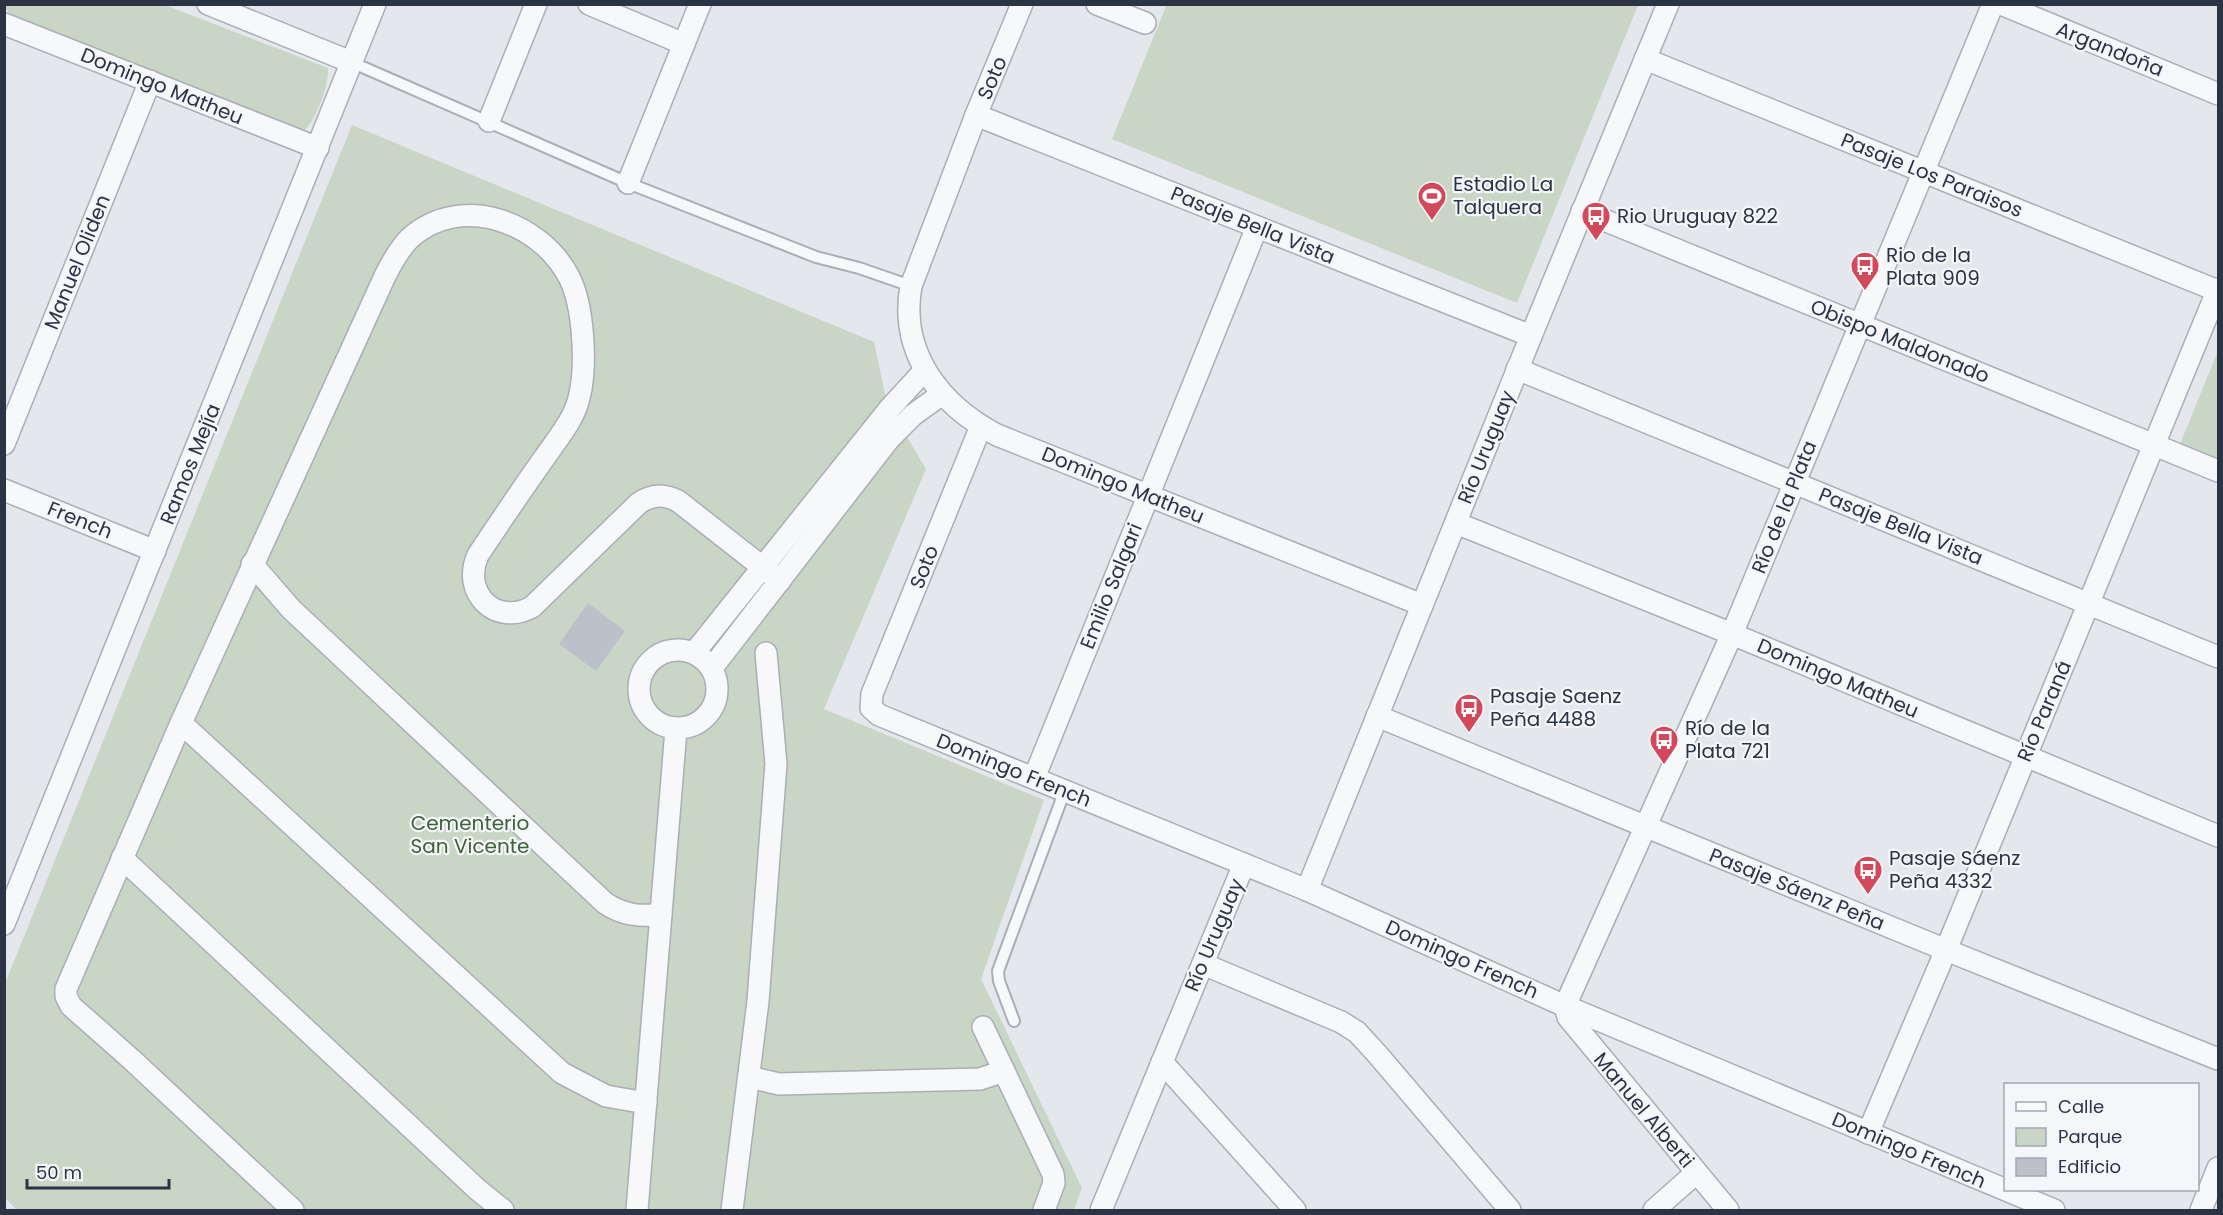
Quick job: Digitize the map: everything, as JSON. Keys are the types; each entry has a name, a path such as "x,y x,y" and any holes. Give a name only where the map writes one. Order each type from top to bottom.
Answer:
{"street":[{"path":"208,4 351,62"},
{"name":"Ramos Mejía","path":"4,924 375,4"},
{"path":"489,121 536,4"},
{"path":"589,4 684,44"},
{"path":"628,183 700,4"},
{"name":"Soto","path":"911,286 976,115 1022,4"},
{"path":"1097,4 1145,23"},
{"name":"Río Uruguay","path":"1307,890 1517,369 1668,4"},
{"name":"Río de la Plata","path":"1565,1006 1732,634 1993,4"},
{"name":"Argandoña","path":"2001,4 2218,94"},
{"name":"Domingo Matheu","path":"4,24 318,148"},
{"name":"Pasaje Los Paraisos","path":"1645,59 2218,290"},
{"name":"Manuel Oliden","path":"4,444 150,81"},
{"name":"Pasaje Bella Vista","path":"976,115 1531,336"},
{"name":"Obispo Maldonado","path":"1582,211 2218,471"},
{"path":"293,1210 131,1059 70,1006 66,989 252,564 400,248 425,228 442,220 484,215 519,229 550,251 573,285 582,331 583,372 576,406 563,430 478,555 473,566 473,584 486,605 510,613 525,611 532,607 639,503 656,495 671,497 678,501 780,581"},
{"name":"Emilio Salgari","path":"1034,778 1257,227"},
{"name":"Domingo Matheu","path":"911,286 909,315 924,371 942,394 981,426 997,435 1422,605"},
{"name":"Río Paraná","path":"1868,1133 1946,950 2218,290"},
{"name":"Pasaje Bella Vista","path":"1517,369 2218,657"},
{"path":"694,653 890,408 924,371"},
{"path":"712,668 889,439 913,415 942,394"},
{"name":"Soto","path":"871,708 873,694 981,426"},
{"name":"French","path":"4,490 154,551"},
{"name":"Domingo Matheu","path":"1456,523 1732,634 2218,836"},
{"path":"252,564 291,609 614,910 633,916 661,915"},
{"path":"681,650 694,653 712,668 717,680 718,692 709,715 700,723 688,728 676,729 662,726 651,718 643,707 639,694 639,680 645,667 655,657 667,651 681,650"},
{"path":"732,1210 758,1001 776,764 766,653"},
{"name":"Domingo French","path":"871,708 879,715 1307,890 1565,1006 2004,1189"},
{"name":"Pasaje Sáenz Peña","path":"1377,716 2218,1059"},
{"path":"181,723 562,1073 606,1096 646,1103"},
{"path":"637,1210 676,729"},
{"path":"122,858 478,1190 503,1210"},
{"name":"Río Uruguay","path":"1101,1210 1244,864"},
{"path":"1203,964 1341,1022 1357,1032 1510,1210"},
{"name":"Manuel Alberti","path":"1565,1006 1568,1017 1728,1210"},
{"path":"983,1027 1053,1174 1054,1182 1044,1210"},
{"path":"1162,1062 1295,1210"},
{"path":"749,1077 779,1084 980,1079 1004,1071"},
{"path":"2201,1210 2218,1168"},
{"path":"1654,1210 1696,1173"},
{"name":"Domingo French","path":"2008,1191 2054,1210"}],"lane":[{"path":"351,62 628,183 816,257 911,286"},
{"path":"1014,1021 999,981 998,971 1065,790"}],"green space":[{"name":"Estadio La Talquera","path":"1167,4 1638,5 1517,303 1112,139"},
{"path":"4,5 165,5 328,68 324,92 318,110 304,131 11,17"},
{"name":"Cementerio San Vicente","path":"352,125 874,342 887,403 926,469 824,709 1044,800 981,979 1082,1188 1074,1210 17,1210 5,1198 4,986"},
{"path":"2218,351 2218,465 2178,449"}],"building":[{"path":"588,603 625,631 596,671 559,644"}],"place":[{"name":"Estadio La Talquera","path":"1432,222"},
{"name":"Rio Uruguay 822","path":"1596,242"},
{"name":"Rio de la Plata 909","path":"1865,292"},
{"name":"Pasaje Saenz Peña 4488","path":"1469,734"},
{"name":"Río de la Plata 721","path":"1664,766"},
{"name":"Pasaje Sáenz Peña 4332","path":"1868,896"}]}
